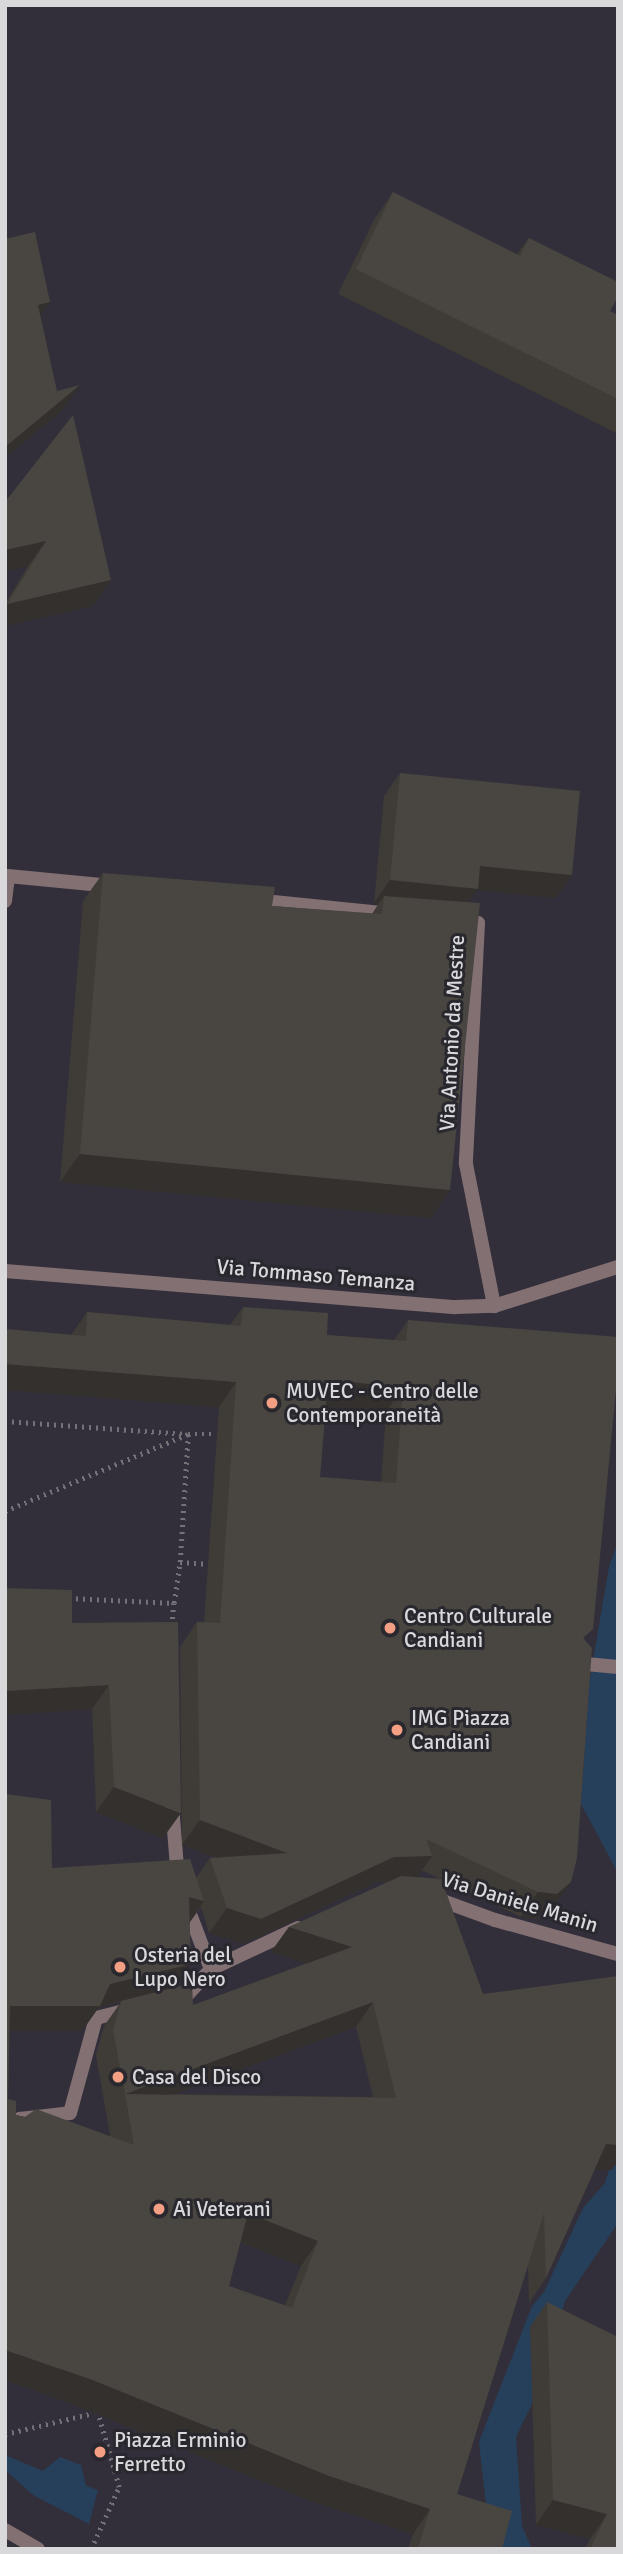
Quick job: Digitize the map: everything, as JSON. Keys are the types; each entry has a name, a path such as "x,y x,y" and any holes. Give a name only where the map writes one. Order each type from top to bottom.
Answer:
{"street":[{"path":"5,901 6,871 132,888"},
{"path":"243,899 409,916"},
{"name":"Via Antonio da Mestre","path":"437,919 478,923 466,1164 494,1306"},
{"name":"Via Tommaso Temanza","path":"5,1271 456,1307 494,1306 618,1266"},
{"path":"575,1663 618,1667"},
{"path":"172,1784 175,1864 211,1969"},
{"name":"Via Daniele Manin","path":"414,1890 495,1920 618,1954"},
{"path":"5,2133 20,2119 70,2113 96,2018 187,1996 211,1969 310,1923"},
{"path":"5,2529 38,2549"}],"path":[{"path":"5,1422 216,1434"},
{"path":"5,1511 188,1434"},
{"path":"171,1634 180,1562 188,1434"},
{"path":"180,1562 206,1564"},
{"path":"57,1598 174,1603"},
{"path":"91,2549 119,2487 94,2413 98,2400"},
{"path":"5,2434 94,2413"}],"shaded area":[{"path":"5,5 618,5 618,2549 5,2549"}],"water":[{"path":"618,1542 618,1873 581,1804 589,1684 609,1567"},
{"path":"618,2140 618,2223 565,2301 541,2385 516,2437 522,2526 532,2549 491,2549 479,2442 532,2306 544,2292 583,2208 605,2183"},
{"path":"5,2455 43,2471 60,2457 81,2465 86,2486 98,2490 89,2524 33,2495 5,2470"}],"building":[{"path":"393,192 520,256 529,238 618,282 618,297 610,311 618,315 618,399 356,269"},
{"path":"35,232 50,302 38,305 57,391 80,385 5,447 5,239"},
{"path":"73,415 111,580 7,604 46,541 5,550 5,502"},
{"path":"400,773 580,791 572,875 480,866 478,889 390,880"},
{"path":"103,873 275,887 272,906 382,914 384,896 480,903 450,1190 80,1154"},
{"name":"Centro Culturale Candiani","path":"243,1307 328,1313 327,1335 406,1341 408,1320 618,1337 618,1369 593,1629 583,1638 592,1648 577,1858 571,1882 557,1894 538,1892 426,1839 432,1856 394,1857 261,1919 227,1908 210,1858 287,1853 200,1820 197,1622 220,1623 236,1382 5,1364 5,1329 86,1336 87,1312 241,1326","holes":["328,1380 403,1387 396,1483 320,1477"]},
{"path":"5,1588 72,1590 72,1623 178,1622 181,1813 114,1787 109,1685 5,1691"},
{"path":"5,1794 51,1800 52,1868 190,1859 204,1901 189,1897 191,1964 110,1984 100,2006 10,2006 8,2099 16,2101 16,2115 25,2117 36,2109 134,2145 113,2030 121,2001 192,1983 193,2005 352,1947 289,1927 401,1876 441,1879 483,1994 618,1976 618,2145 606,2144 546,2278 544,2213 457,2494 512,2511 502,2549 418,2549 430,2509 329,2476 90,2379 5,2350","holes":["373,2002 396,2098 125,2094","248,2213 318,2241 292,2308 229,2286"]},
{"path":"547,2302 618,2337 618,2549 590,2549 607,2514 553,2500"}],"place":[{"name":"MUVEC - Centro delle Contemporaneità","path":"272,1403"},
{"name":"Centro Culturale Candiani","path":"390,1628"},
{"name":"IMG Piazza Candiani","path":"397,1730"},
{"name":"Osteria del Lupo Nero","path":"120,1967"},
{"name":"Casa del Disco","path":"118,2077"},
{"name":"Ai Veterani","path":"159,2209"},
{"name":"Piazza Erminio Ferretto","path":"100,2452"}]}
